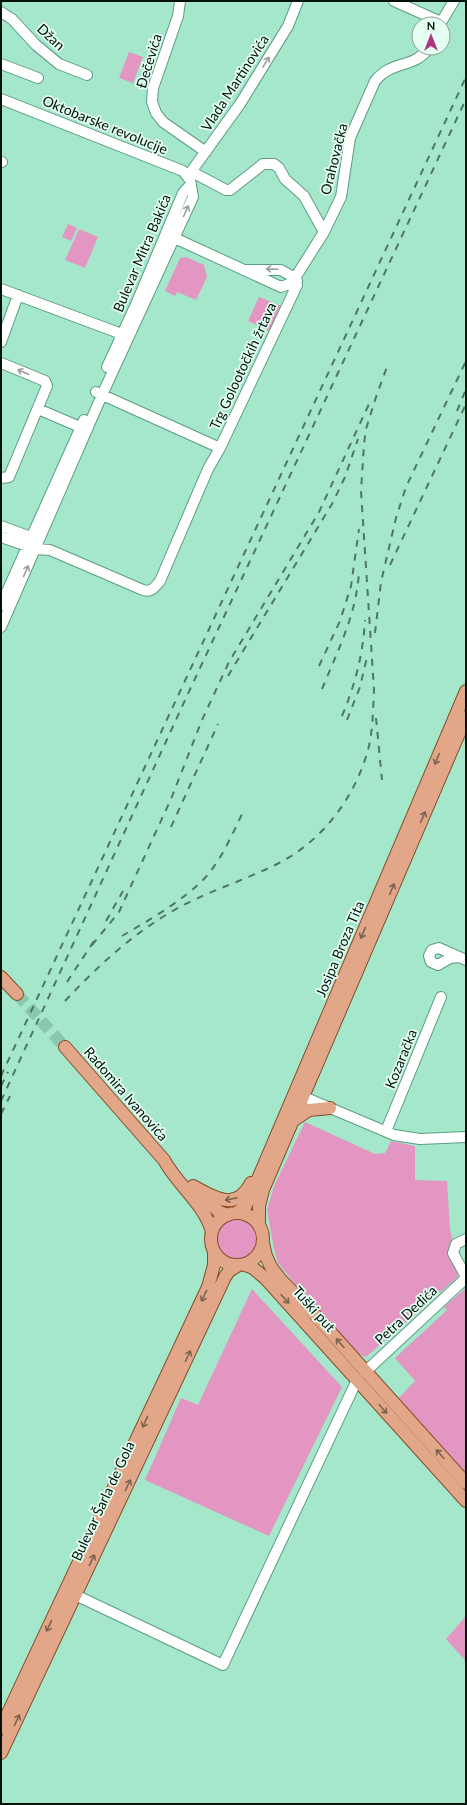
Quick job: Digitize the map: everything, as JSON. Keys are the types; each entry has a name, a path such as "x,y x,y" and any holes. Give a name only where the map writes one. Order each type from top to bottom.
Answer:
{"main road":[{"name":"Josipa Broza Tita","path":"232,1214 245,1206 265,1162 299,1095 376,915 462,724 466,691"},
{"path":"1,977 17,994"},
{"name":"Radomira Ivanovića","path":"65,1047 164,1160"},
{"name":"Josipa Broza Tita","path":"259,1225 259,1206 263,1190 292,1122 299,1095"},
{"path":"292,1122 302,1113 309,1110 330,1108"},
{"path":"164,1160 176,1168 215,1209 223,1214 249,1216 259,1225 262,1230 264,1243 257,1257 241,1265 224,1262 214,1252 210,1223 200,1206 170,1172 164,1160"},
{"path":"194,1186 223,1200 234,1200 248,1189 255,1175 265,1162"},
{"path":"212,1232 220,1220 232,1214"},
{"name":"Tuški put","path":"264,1243 266,1256 276,1274 315,1315 361,1376"},
{"name":"Bulevar Šarla de Gola","path":"1,1753 71,1593 166,1389 208,1287 213,1271 214,1252"},
{"name":"Tuški put","path":"241,1265 253,1268 265,1278 361,1376"},
{"name":"Bulevar Šarla de Gola","path":"166,1389 229,1271 241,1265"},
{"path":"361,1376 466,1483"},
{"path":"361,1376 466,1501"},
{"name":"Bulevar Šarla de Gola","path":"1,1728 71,1593"}],"street":[{"name":"Đečevića","path":"180,1 178,16 153,88 153,105 158,116 166,125 206,152"},
{"name":"Vlada Martinovića","path":"190,177 245,95 288,26 298,1"},
{"path":"394,1 426,16"},
{"path":"445,16 454,1"},
{"name":"Džan","path":"1,12 12,19 36,44 59,64 87,74"},
{"name":"Orahovačka","path":"296,280 324,232 341,197 350,138 375,81 381,73 419,59 422,56"},
{"path":"1,64 38,78"},
{"name":"Oktobarske revolucije","path":"1,98 183,171 190,177 226,190 230,190 264,164 274,164 279,168 285,179 304,196 324,232"},
{"name":"Bulevar Mitra Bakića","path":"33,543 170,236 193,197 190,177"},
{"name":"Trg Golootočkih žrtava","path":"170,236 281,287 296,280"},
{"name":"Trg Golootočkih žrtava","path":"246,270 281,270 296,280"},
{"name":"Trg Golootočkih žrtava","path":"99,393 220,448 290,301 297,285 296,280"},
{"path":"281,287 290,301"},
{"name":"Bulevar Mitra Bakića","path":"1,289 125,335"},
{"path":"1,342 18,295"},
{"path":"1,363 45,381 47,386 9,477 1,478"},
{"path":"38,409 84,428"},
{"path":"1,526 33,543 142,590 146,591 155,588 160,581 208,469 220,448"},
{"path":"1,537 33,543"},
{"path":"1,605 33,543"},
{"path":"1,627 33,543"},
{"name":"Kozaračka","path":"386,1131 441,997"},
{"path":"299,1095 386,1131 420,1139 466,1137"},
{"path":"466,1239 456,1244 453,1253 466,1278"},
{"name":"Petra Dedića","path":"361,1376 466,1278"},
{"path":"71,1593 223,1665 361,1376"}],"shaded area":[{"path":"129,52 143,57 133,83 119,78"},
{"path":"68,224 77,228 71,241 62,237"},
{"path":"79,229 98,237 85,268 65,260"},
{"path":"186,257 204,265 207,277 196,300 177,292 175,296 165,291 180,258"},
{"path":"259,297 281,306 270,331 248,321"},
{"path":"305,1122 375,1154 385,1153 391,1141 415,1146 415,1180 447,1181 450,1230 461,1274 366,1357 351,1350 319,1313 278,1263 274,1249 267,1210 274,1186"},
{"path":"237,1219 252,1225 258,1240 252,1255 237,1261 222,1255 216,1240 222,1225"},
{"path":"466,1288 466,1483 392,1405 415,1381 395,1358 447,1310 444,1307"},
{"path":"252,1289 342,1387 269,1536 145,1480 181,1398 198,1405"},
{"path":"466,1616 466,1661 446,1639"}],"tunnel":[{"path":"17,994 65,1047"}],"railway":[{"path":"1,1076 466,77"},
{"path":"1,1101 186,698 466,99"},
{"path":"375,633 381,582 396,518 406,487 466,361"},
{"path":"65,1001 89,976 115,953 156,921 183,905 273,866 306,846 333,818 354,786 362,768 370,743 374,690 361,491 364,444 366,429 388,364"},
{"path":"457,411 466,389"},
{"path":"92,945 119,912 171,799 202,720 229,662 319,512 369,404"},
{"path":"390,565 466,404"},
{"path":"228,676 332,504 345,477 358,439"},
{"path":"319,666 340,621 351,586 359,529"},
{"path":"322,689 351,617 355,602 359,571"},
{"path":"342,716 358,670 365,620"},
{"path":"347,720 360,687 367,657"},
{"path":"376,718 382,780"},
{"path":"171,827 218,724"},
{"path":"122,936 173,904 192,890 208,875 229,841 242,814"},
{"path":"106,921 123,891"},
{"path":"67,982 94,941"},
{"path":"1,1086 8,1072"},
{"path":"1,1114 10,1096"}]}
